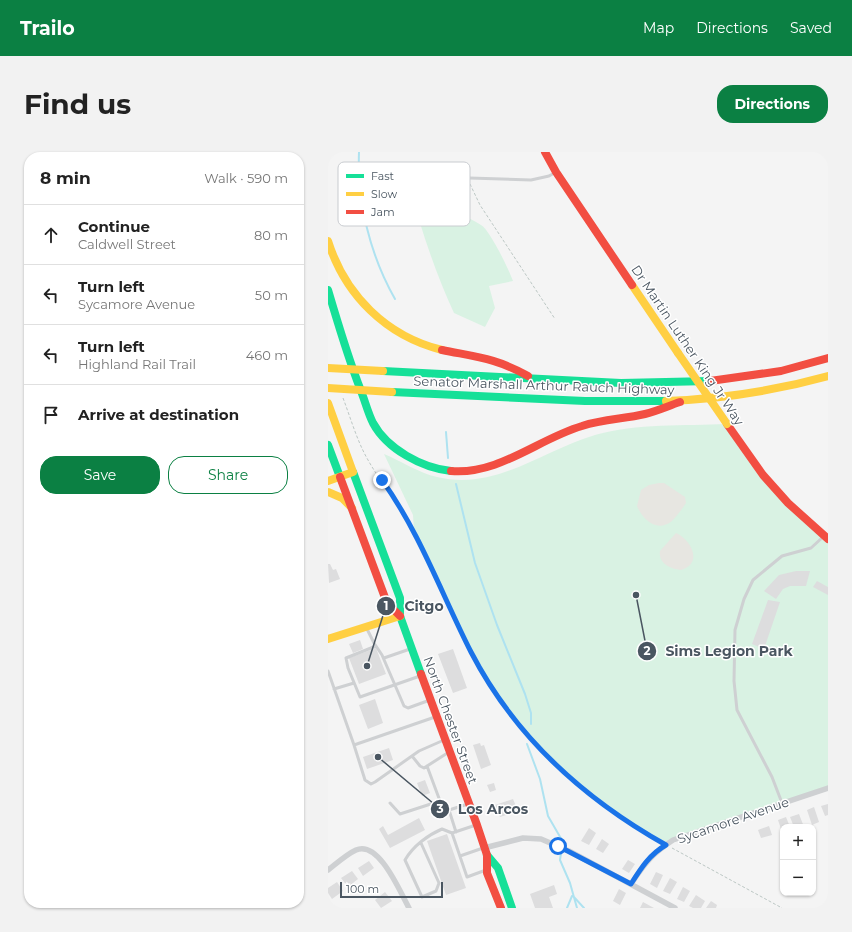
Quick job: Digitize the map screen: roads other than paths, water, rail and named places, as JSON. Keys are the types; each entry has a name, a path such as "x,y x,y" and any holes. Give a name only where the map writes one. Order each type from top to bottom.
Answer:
{"main road":[{"name":"Dr Martin Luther King Jr Way","path":"545,152 556,172 678,353 764,475 788,503 826,538"},
{"path":"328,241 337,265 352,291 368,308 392,328 423,344 446,351 500,362 531,378"},
{"path":"328,290 348,357 373,423 399,451 430,466 456,471 484,469 504,461 530,446 566,431 609,419 644,414 680,402"},
{"name":"Senator Marshall Arthur Rauch Highway","path":"328,368 621,383 691,382 727,380 781,371 828,358"},
{"name":"Senator Marshall Arthur Rauch Highway","path":"328,388 609,402 680,402 734,397 802,384 828,376"},
{"name":"North Chester Street","path":"328,403 400,598 400,616 477,825 486,852 487,872 502,908"},
{"name":"North Chester Street","path":"328,445 387,603 400,616"},
{"path":"328,481 353,472"},
{"path":"328,492 342,498 352,508"},
{"path":"328,639 400,616"},
{"name":"North Chester Street","path":"486,852 498,868 512,908"}],"street":[{"name":"Sycamore Avenue","path":"631,884 645,863 657,850 673,840 828,788"},
{"path":"486,852 524,838 541,839 569,851 675,908"},
{"path":"328,870 357,850 370,850 381,859 409,908"}],"lane":[{"path":"470,178 531,180 549,176 556,172"},
{"path":"782,803 772,778 737,710 734,681 735,630 744,599 754,580 782,556 812,548 826,538"},
{"path":"366,627 406,708 430,700"},
{"path":"376,646 346,658 348,668 360,697 422,676"},
{"path":"382,657 412,648"},
{"path":"348,668 352,666"},
{"path":"328,671 365,780 371,784 428,746 445,740"},
{"path":"334,689 353,681 357,677"},
{"path":"354,745 437,716"},
{"path":"412,756 422,768 450,751"},
{"path":"427,766 440,801 449,810 456,832"},
{"path":"390,802 400,814 440,801"},
{"path":"449,810 469,804"},
{"path":"421,843 440,882 436,891 422,897 405,860 410,852 428,835 442,829 452,833 477,825"},
{"path":"452,833 467,877 488,869"},
{"path":"460,856 486,852"}],"waterway":[{"path":"359,152 359,162"},
{"path":"367,226 372,246 386,282 395,299"},
{"path":"446,432 448,458"},
{"path":"456,484 475,563 497,625 525,694 531,713 531,724"},
{"path":"527,744 540,779 548,816 563,842"},
{"path":"561,853 560,860 570,883 577,908"},
{"path":"567,908 572,896"},
{"path":"573,896 584,908"}],"place":[{"name":"Sims Legion Park","path":"636,595"},
{"name":"Citgo","path":"367,666"},
{"name":"Los Arcos","path":"378,757"}]}
